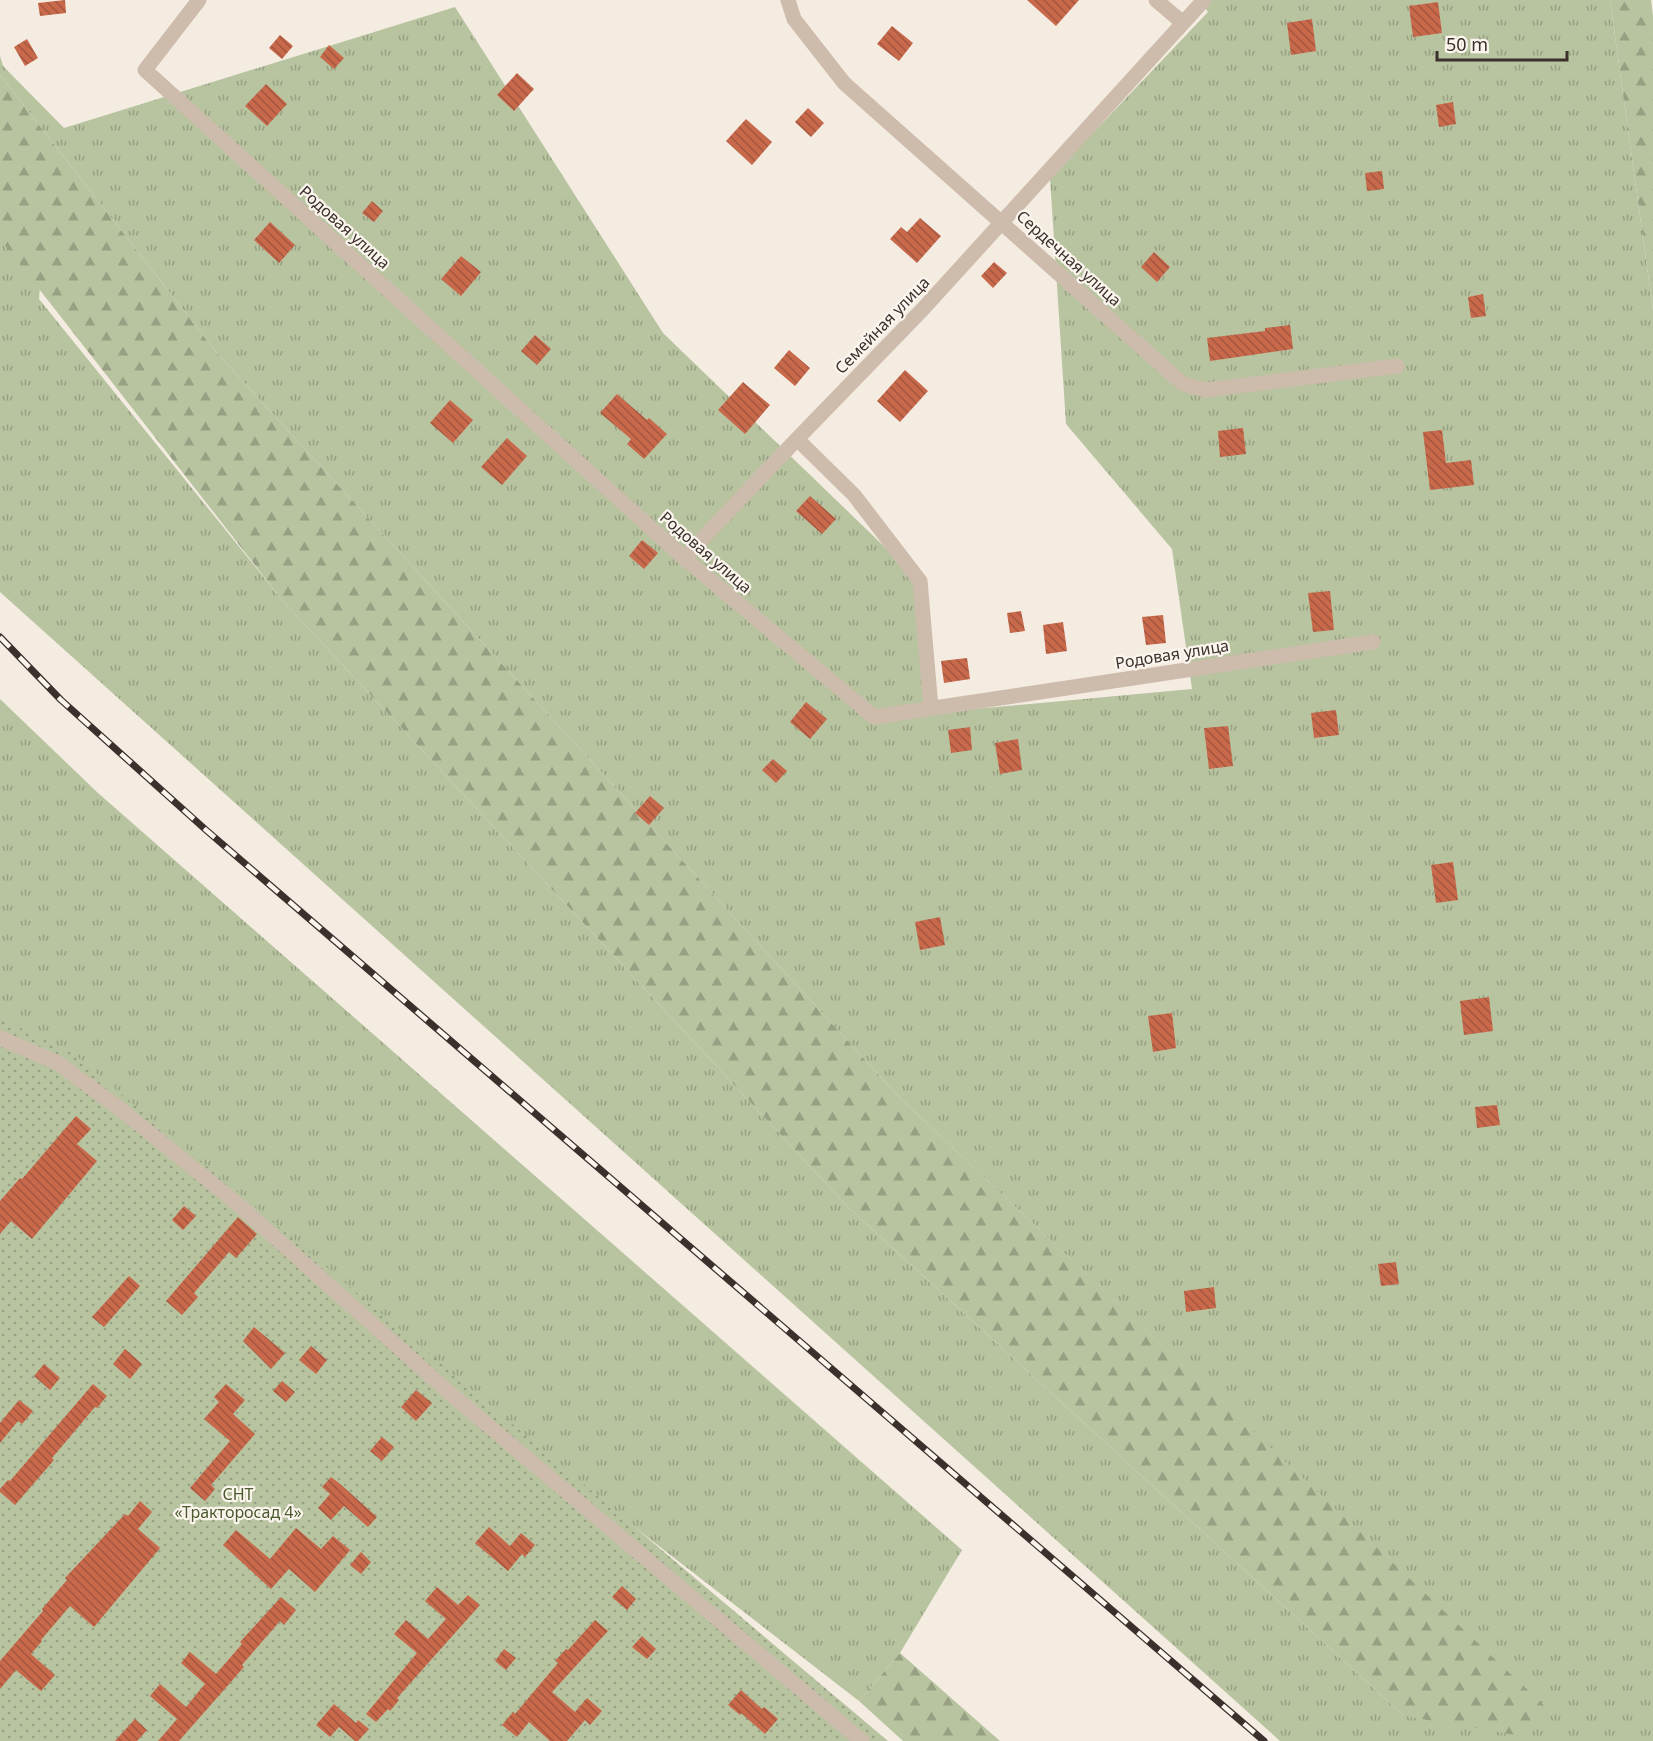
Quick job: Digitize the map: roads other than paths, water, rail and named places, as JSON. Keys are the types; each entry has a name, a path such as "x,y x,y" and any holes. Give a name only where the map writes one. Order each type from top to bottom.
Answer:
{"street":[{"name":"Родовая улица","path":"199,0 145,70 684,558 874,717 1373,642"},
{"name":"Сердечная улица","path":"788,0 794,19 844,83 1183,384 1206,390 1397,366"},
{"path":"1156,0 1183,23"},
{"name":"Семейная улица","path":"684,558 922,310 1204,0"},
{"path":"797,439 854,495 920,581 931,708"},
{"path":"0,1038 58,1063 234,1200 452,1395 862,1741"}],"railway":[{"path":"0,637 61,700 206,830 1264,1741"}],"park label":[{"name":"СНТ «Тракторосад 4»","path":"238,1503"}]}
